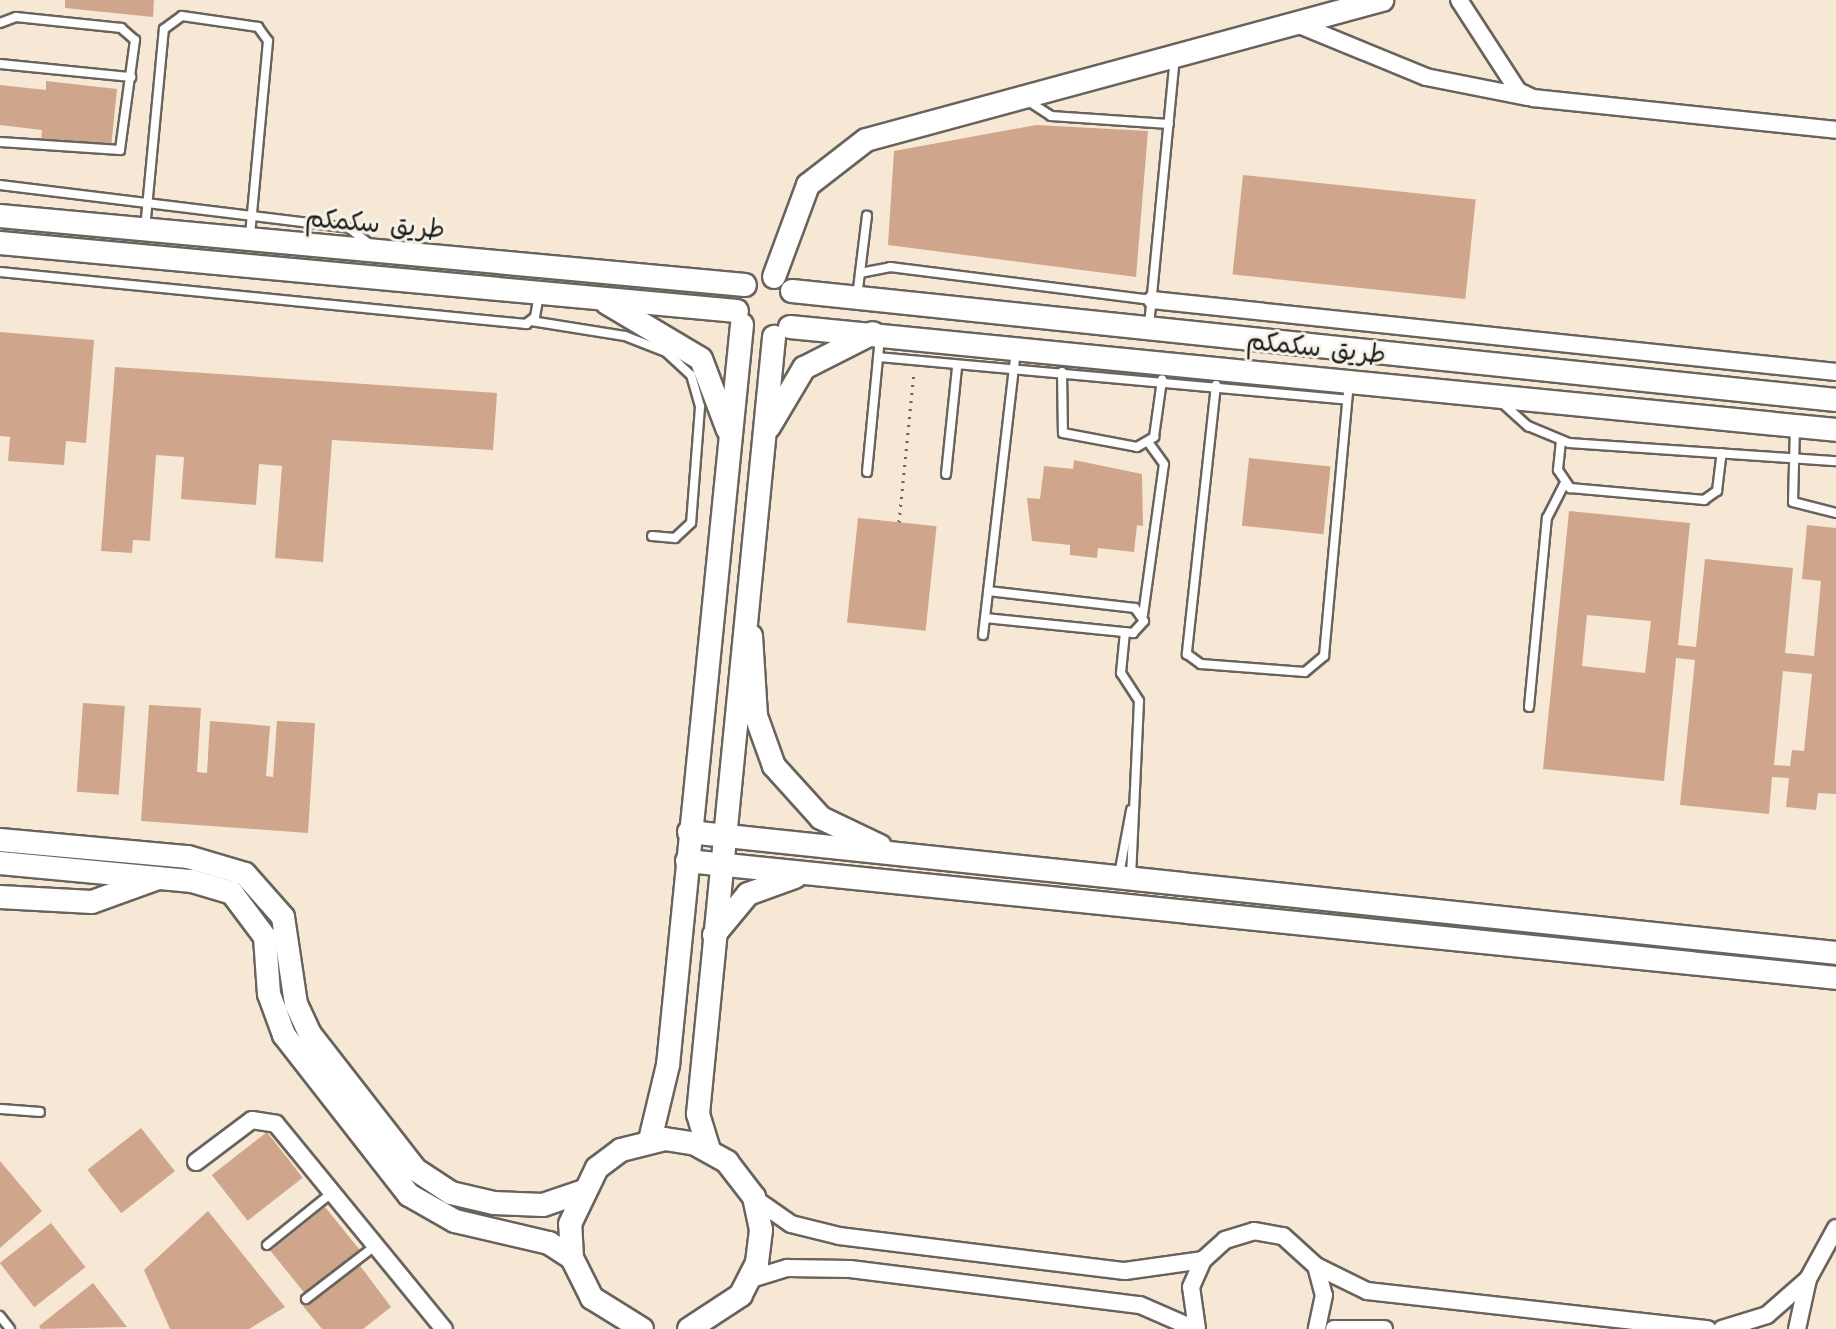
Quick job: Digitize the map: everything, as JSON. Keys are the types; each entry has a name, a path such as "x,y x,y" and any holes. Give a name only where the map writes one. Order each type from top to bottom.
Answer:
{"street":[{"path":"1203,1260 1125,1271 839,1236 791,1224 754,1197 709,1150 698,1114 722,836 762,442 782,332 797,305 783,284 799,200 842,153 883,134 1028,101 1176,56 1382,0"},
{"path":"1459,0 1518,91 1533,98"},
{"path":"1297,24 1426,77 1533,98 1836,130"},
{"name":"طريق سكمكم","path":"0,216 145,231 251,230 375,253 745,285"},
{"name":"طريق سكمكم","path":"0,243 599,299 739,318 782,332 877,333 1017,347 1348,390 1497,398 1836,430"},
{"path":"650,1140 663,1097 731,438 739,318 745,285 783,284"},
{"name":"طريق سكمكم","path":"783,284 856,298 1149,331 1836,400"},
{"path":"599,299 701,359 731,438"},
{"path":"1152,300 1836,372"},
{"path":"762,442 804,368 877,333"},
{"path":"744,619 754,643 759,730 784,781 821,818 907,857"},
{"path":"689,832 1124,882 1836,953"},
{"path":"0,840 188,857 245,874 283,917 296,1004 310,1034 416,1170 451,1193 494,1203 543,1205 580,1192"},
{"path":"687,861 1836,978"},
{"path":"0,863 219,887 253,911 265,937 269,994 284,1035 409,1195 455,1221 537,1239 572,1258 613,1321 642,1329"},
{"path":"714,935 755,890 812,874"},
{"path":"0,897 92,902 158,878"},
{"path":"196,1162 236,1128 265,1118 284,1130 444,1329"},
{"path":"572,1258 570,1224 580,1192 597,1168 650,1140 709,1150"},
{"path":"692,1329 728,1309 751,1279 761,1247 754,1197"},
{"path":"1797,1329 1808,1279 1836,1228"},
{"path":"751,1279 787,1268 850,1269 1140,1305 1196,1329 1191,1287 1203,1260 1225,1240 1269,1232 1296,1244 1316,1266 1358,1290 1708,1329"},
{"path":"1316,1266 1324,1295 1317,1329"},
{"path":"1722,1329 1767,1315 1808,1279"},
{"path":"1334,1329 1384,1329"}],"lane":[{"path":"0,185 148,204 251,230 268,41 250,25 182,16 167,24 148,204 145,231"},
{"path":"0,23 16,17 128,30 135,40 123,145 114,153 0,142"},
{"path":"1149,331 1176,56"},
{"path":"0,64 131,77"},
{"path":"1028,101 1051,116 1169,124"},
{"path":"856,298 867,216"},
{"path":"860,273 899,267 1152,300"},
{"path":"0,272 531,321 625,336 666,352 691,375 700,407 691,523 675,538 652,536"},
{"path":"531,321 539,294"},
{"path":"867,472 878,357 877,333"},
{"path":"983,635 1017,347"},
{"path":"878,357 957,367 1216,385 1348,390 1322,663 1305,672 1201,664 1186,648 1216,385"},
{"path":"946,474 957,367"},
{"path":"1062,372 1058,423 1067,437 1149,443"},
{"path":"985,618 1138,631 1164,473 1149,443 1162,380"},
{"path":"1497,398 1528,426 1561,441 1836,461"},
{"path":"1795,425 1796,507 1836,513"},
{"path":"1529,707 1547,518 1564,484 1561,441"},
{"path":"1564,484 1704,500 1717,491 1722,453"},
{"path":"988,591 1130,607 1143,615"},
{"path":"1124,882 1139,701 1121,673 1125,632"},
{"path":"0,1109 40,1112"},
{"path":"267,1245 333,1191"},
{"path":"306,1299 376,1244"},
{"path":"0,1316 10,1329"}],"path":[{"path":"899,522 915,361"}],"building":[{"path":"65,0 154,0 153,17 65,8"},
{"path":"46,81 117,89 111,148 41,141 42,130 0,125 0,85 46,90"},
{"path":"1036,125 1148,131 1136,277 888,245 894,151"},
{"path":"1243,175 1476,199 1465,299 1233,274"},
{"path":"0,332 94,340 86,443 66,441 64,465 8,461 10,437 0,436"},
{"path":"115,367 497,393 493,450 332,440 323,562 275,558 282,466 259,464 256,505 181,499 184,457 156,455 150,541 133,540 132,553 101,551"},
{"path":"1249,458 1331,467 1323,534 1242,526"},
{"path":"1074,460 1142,474 1143,526 1137,525 1134,552 1098,548 1097,558 1070,555 1070,545 1032,541 1027,498 1040,499 1044,466 1073,469"},
{"path":"1569,511 1690,523 1678,645 1696,647 1705,559 1793,568 1785,653 1814,656 1821,581 1802,579 1807,525 1836,528 1836,794 1818,793 1816,810 1786,807 1789,778 1772,777 1769,814 1680,805 1695,660 1676,658 1664,781 1543,769","holes":["1587,615 1651,621 1645,673 1582,666","1783,671 1812,674 1804,751 1792,750 1790,766 1774,765"]},
{"path":"858,518 937,526 926,631 847,622"},
{"path":"83,703 125,706 119,795 77,792"},
{"path":"149,705 201,708 197,772 207,773 210,721 270,726 266,776 273,777 277,721 315,723 308,833 141,821"},
{"path":"141,1128 175,1171 121,1213 87,1170"},
{"path":"267,1132 303,1178 248,1221 212,1175"},
{"path":"0,1161 42,1211 0,1248"},
{"path":"325,1207 362,1252 307,1296 271,1251"},
{"path":"208,1211 285,1307 249,1329 170,1329 144,1270"},
{"path":"51,1223 85,1267 34,1307 0,1263"},
{"path":"358,1263 391,1307 363,1329 322,1329 303,1306"},
{"path":"93,1283 127,1327 41,1329 39,1326"}]}
